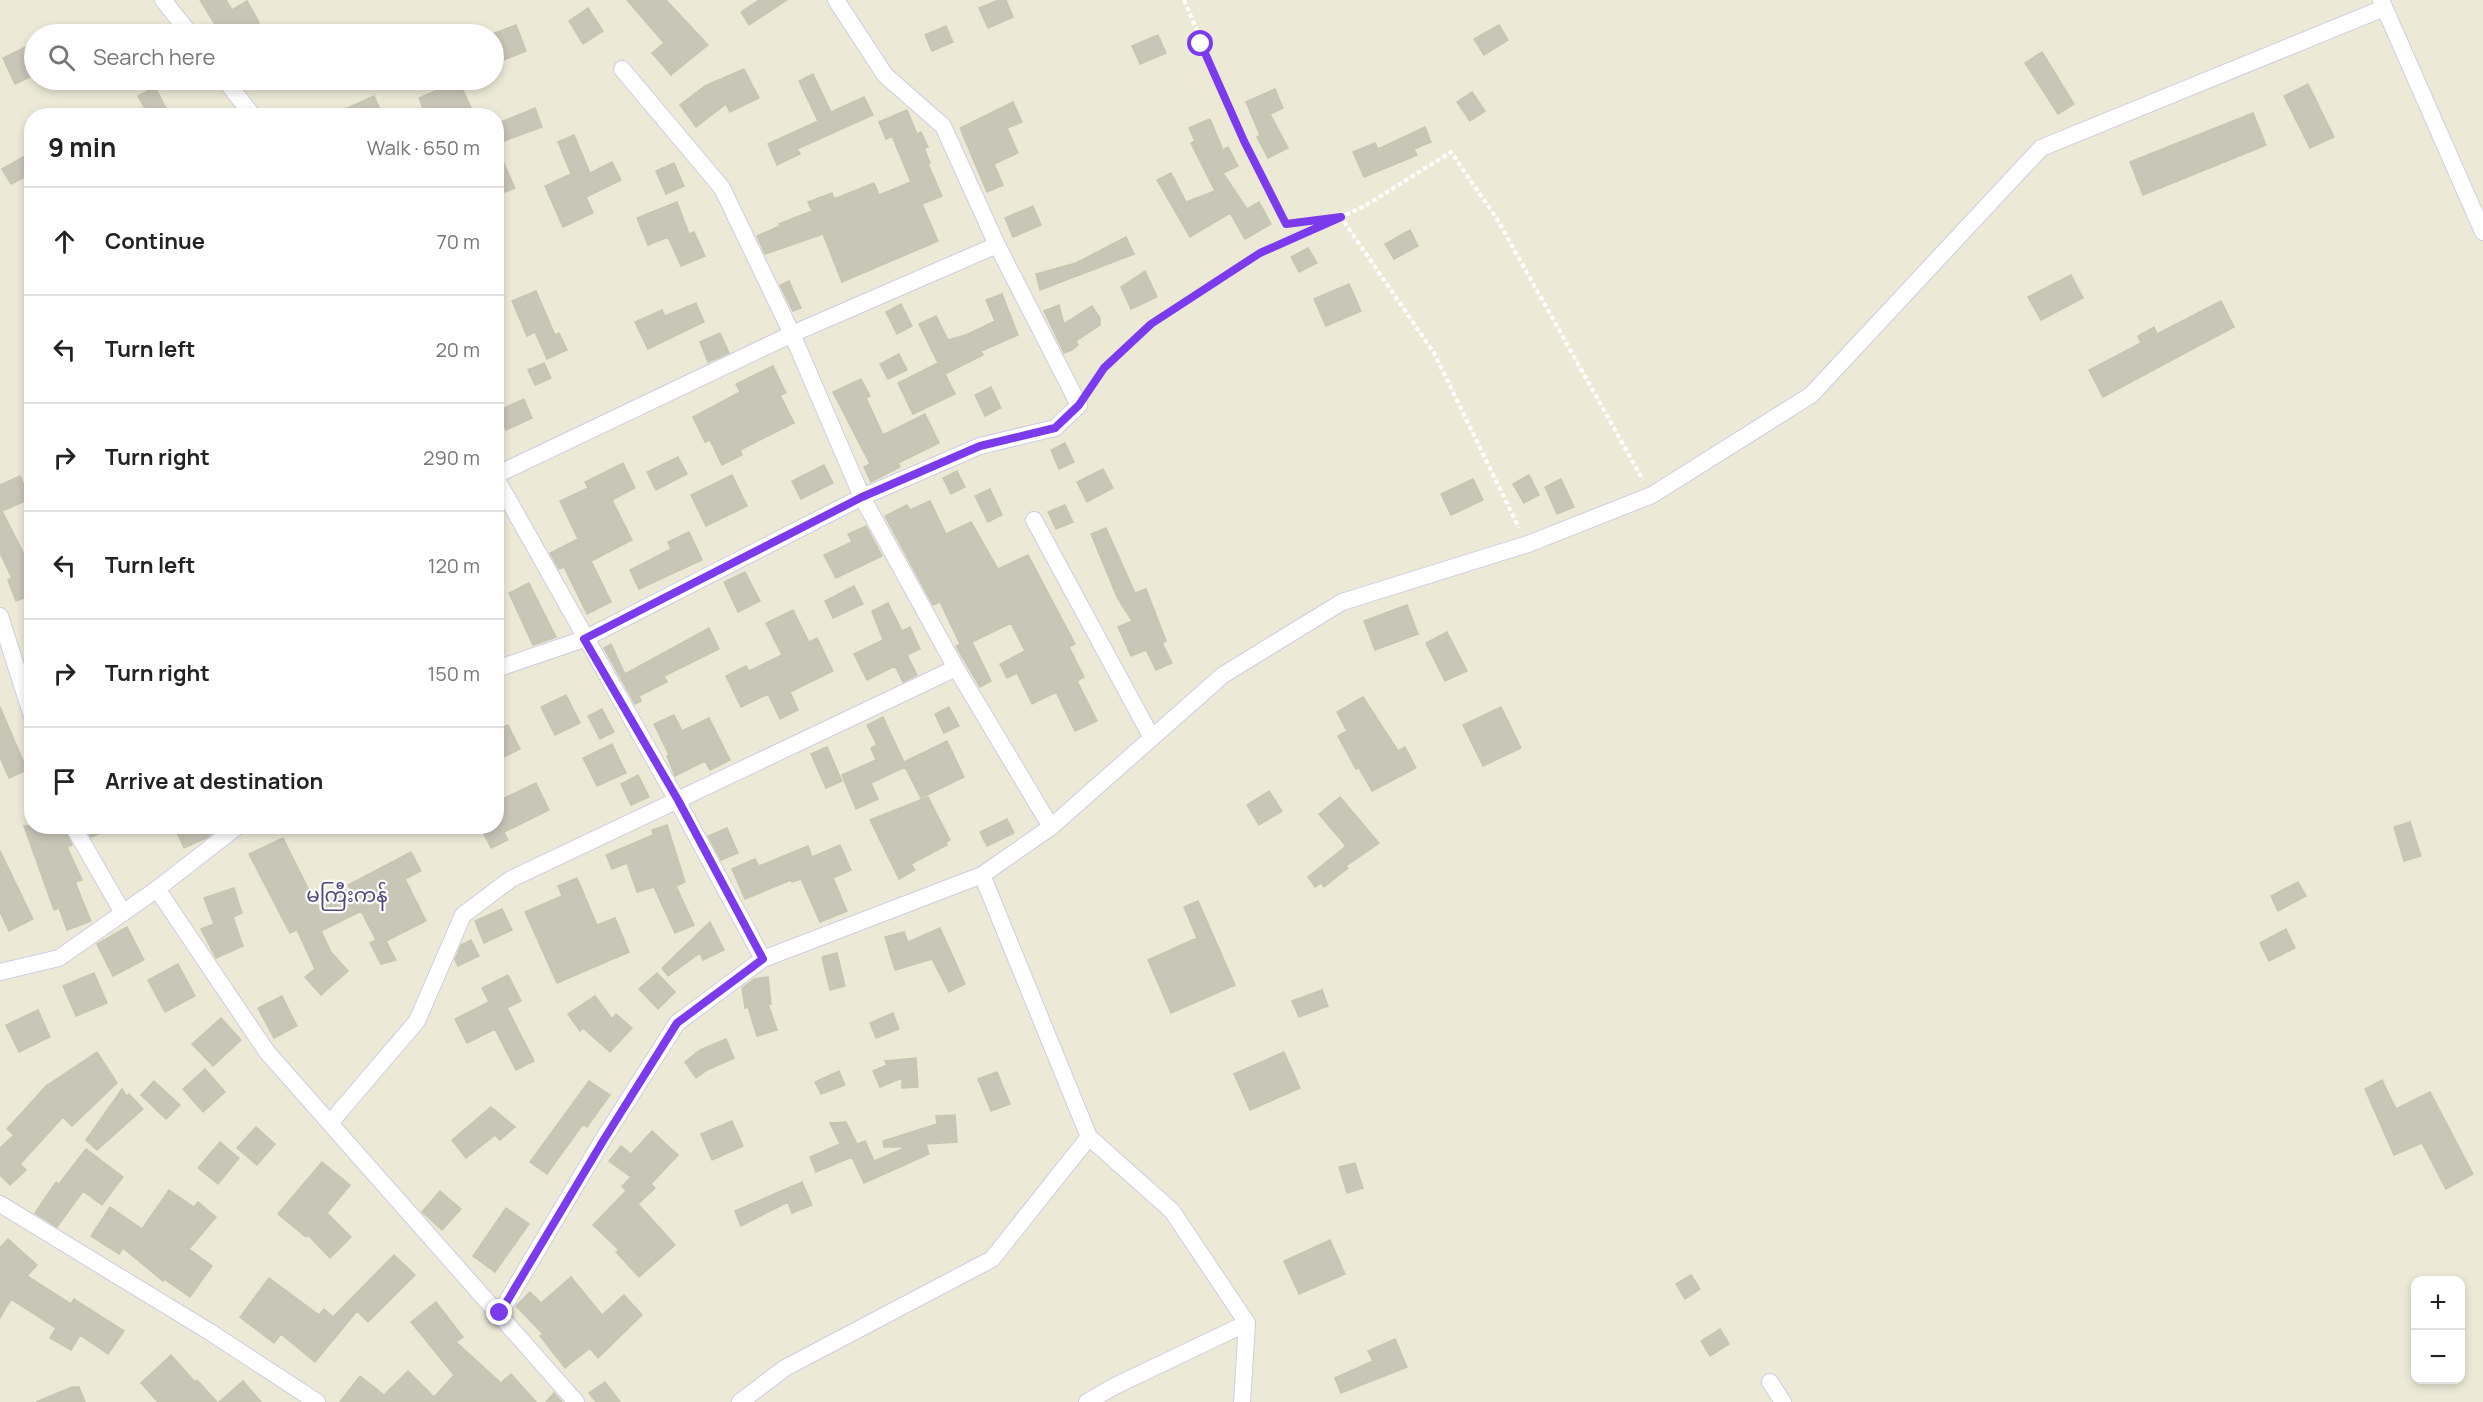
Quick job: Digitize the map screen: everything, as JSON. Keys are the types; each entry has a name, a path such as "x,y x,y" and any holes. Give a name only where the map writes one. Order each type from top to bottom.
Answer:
{"street":[{"path":"163,0 182,24"},
{"path":"504,666 584,639 862,497 980,446 1055,428 1079,405 997,245 943,126 885,75 836,0"},
{"path":"500,1313 677,1023 763,959 982,875 1051,827 1223,675 1342,602 1528,544 1652,495 1810,395 2041,148 2382,4 2483,232"},
{"path":"622,69 722,188 792,334 862,497 956,668 1051,827"},
{"path":"233,90 247,108"},
{"path":"504,473 792,334 997,245"},
{"path":"504,492 584,639 678,800 763,959"},
{"path":"1034,520 1152,738"},
{"path":"0,616 24,691"},
{"path":"330,1123 417,1021 463,915 511,879 956,668"},
{"path":"78,834 123,913"},
{"path":"0,972 59,958 157,889 228,834"},
{"path":"982,875 1089,1137 1172,1211 1247,1323 1242,1402"},
{"path":"157,889 267,1052 500,1313 576,1402"},
{"path":"740,1402 785,1368 992,1259 1089,1137"},
{"path":"0,1204 210,1332 317,1402"},
{"path":"1087,1402 1115,1386 1247,1323"},
{"path":"1770,1382 1783,1402"}],"path":[{"path":"1184,0 1244,141 1286,224 1341,217"},
{"path":"1079,405 1104,368 1151,324 1260,253 1363,207 1451,152 1497,219 1652,495"},
{"path":"1341,217 1434,353 1528,544"}],"building":[{"path":"200,0 226,0 232,10 247,1 259,22 259,24 215,24"},
{"path":"627,0 666,0 708,45 671,75 652,53 664,43"},
{"path":"759,0 787,0 749,25 741,12"},
{"path":"999,0 1006,0 1013,17 988,28 979,8"},
{"path":"588,8 603,31 583,44 569,21"},
{"path":"516,25 526,51 504,60 504,30"},
{"path":"1499,25 1508,40 1484,55 1474,39"},
{"path":"946,26 953,42 932,51 925,35"},
{"path":"1158,35 1166,53 1140,64 1132,46"},
{"path":"24,48 24,80 15,84 3,58"},
{"path":"2042,52 2074,104 2058,114 2025,63"},
{"path":"744,69 759,98 730,112 726,104 696,127 680,105 705,86"},
{"path":"813,74 831,112 864,97 873,115 797,149 800,154 777,165 768,144 818,121 799,81"},
{"path":"2308,84 2334,137 2310,148 2284,96"},
{"path":"1275,89 1283,108 1270,114 1288,148 1268,158 1257,137 1260,135 1246,102"},
{"path":"149,90 157,90 166,108 145,108 138,96"},
{"path":"438,90 463,90 471,108 423,108 419,98"},
{"path":"1472,92 1485,111 1470,121 1457,102"},
{"path":"374,96 379,108 348,108"},
{"path":"1013,102 1022,122 1007,128 1018,153 994,164 1003,185 987,192 960,128"},
{"path":"535,108 542,127 504,141 504,121"},
{"path":"907,110 917,134 921,132 928,147 924,148 930,163 928,164 942,196 922,204 938,241 842,282 823,234 765,254 757,236 780,226 779,224 812,211 808,202 832,193 834,199 874,183 879,195 911,182 892,136 886,139 879,122"},
{"path":"2253,113 2266,145 2143,195 2130,162"},
{"path":"1210,119 1223,150 1228,147 1238,166 1223,173 1247,209 1259,202 1271,224 1245,239 1230,213 1190,237 1157,180 1171,173 1186,202 1215,191 1191,143 1195,141 1189,128"},
{"path":"1425,127 1431,142 1414,149 1417,155 1364,177 1353,152 1375,143 1378,149"},
{"path":"574,135 590,173 612,162 621,180 586,197 593,213 563,227 545,186 571,174 558,142"},
{"path":"24,157 24,177 11,184 2,169"},
{"path":"674,163 684,186 666,194 656,171"},
{"path":"504,164 515,188 504,192"},
{"path":"677,202 689,234 694,232 705,256 681,266 668,237 648,245 637,218"},
{"path":"1033,206 1041,225 1013,237 1005,218"},
{"path":"1410,230 1418,246 1394,259 1385,244"},
{"path":"1126,237 1134,254 1040,290 1036,274 1076,263"},
{"path":"1308,248 1317,263 1299,272 1291,257"},
{"path":"1145,271 1157,297 1131,309 1121,287"},
{"path":"2071,275 2083,298 2041,320 2028,297"},
{"path":"789,281 801,308 793,311 780,285"},
{"path":"1349,284 1361,311 1326,326 1314,299"},
{"path":"536,291 555,335 559,333 567,350 547,359 535,332 527,336 512,301"},
{"path":"1002,294 1018,335 981,351 983,355 945,374 955,394 913,414 898,383 938,363 919,324 936,316 948,340 966,335 995,321 986,300"},
{"path":"2221,301 2234,327 2103,397 2089,370 2141,343 2138,336 2154,327 2157,334"},
{"path":"696,303 704,322 648,349 635,322 662,310 665,316"},
{"path":"901,304 912,326 897,334 886,312"},
{"path":"1059,305 1064,324 1092,306 1100,318 1100,325 1076,341 1078,345 1072,350 1064,353 1044,311"},
{"path":"720,333 729,353 708,362 700,342"},
{"path":"899,354 907,370 888,379 880,364"},
{"path":"544,363 551,378 535,385 528,370"},
{"path":"773,366 786,393 780,395 794,423 740,450 742,455 722,465 710,440 705,442 693,417 740,392 736,384"},
{"path":"861,379 870,396 866,398 883,435 925,414 939,443 898,463 900,467 871,482 864,467 870,464 833,392"},
{"path":"991,387 1001,408 985,416 975,395"},
{"path":"524,399 532,418 506,430 504,408"},
{"path":"1065,443 1074,462 1059,469 1051,450"},
{"path":"678,457 687,474 656,490 647,472"},
{"path":"623,463 635,488 612,500 632,540 591,561 611,602 587,614 564,567 559,569 550,553 578,539 560,501 588,488 585,482"},
{"path":"824,465 833,483 801,499 792,481"},
{"path":"1103,469 1113,488 1087,502 1077,482"},
{"path":"957,471 965,487 951,494 943,478"},
{"path":"732,475 747,506 706,526 691,495"},
{"path":"1529,475 1539,495 1524,503 1513,484"},
{"path":"20,476 24,485 24,502 2,511 24,554 24,598 16,601 8,580 12,578 0,553 0,485"},
{"path":"1473,479 1483,500 1451,515 1441,494"},
{"path":"1561,479 1574,507 1557,514 1545,487"},
{"path":"990,489 1002,515 988,522 975,496"},
{"path":"930,501 946,534 971,522 998,569 1028,555 1075,644 1069,647 1084,677 1077,681 1097,721 1075,731 1056,692 1032,704 1017,673 1007,678 1000,664 1025,651 1011,623 972,642 991,681 980,687 956,646 960,644 940,602 933,605 885,516 907,505 910,510"},
{"path":"1065,505 1073,522 1056,529 1048,512"},
{"path":"866,526 882,556 836,578 824,555 852,542 848,534"},
{"path":"1106,528 1135,593 1146,589 1166,641 1162,643 1172,663 1156,670 1146,650 1131,656 1118,627 1132,621 1117,597 1091,534"},
{"path":"689,532 702,560 639,589 630,570 671,549 668,542"},
{"path":"745,572 760,601 738,612 724,582"},
{"path":"529,583 556,637 533,645 509,593"},
{"path":"854,586 863,604 833,618 825,601"},
{"path":"888,603 902,631 910,627 920,649 907,655 917,675 903,682 895,666 867,680 854,654 883,640 872,611"},
{"path":"1407,605 1418,634 1375,650 1364,621"},
{"path":"793,610 809,642 817,638 833,671 790,692 798,710 780,719 768,694 741,707 726,676 746,666 749,671 782,655 766,623"},
{"path":"709,628 719,649 664,676 667,682 639,696 641,701 635,704 604,648 611,644 625,674"},
{"path":"1447,632 1467,671 1445,681 1426,643"},
{"path":"566,695 580,723 555,735 541,707"},
{"path":"1363,697 1398,751 1405,747 1416,768 1372,791 1359,768 1356,769 1338,736 1347,731 1337,712"},
{"path":"0,707 24,763 24,771 9,778 0,757"},
{"path":"949,707 959,726 944,733 935,714"},
{"path":"1501,707 1521,748 1483,766 1463,725"},
{"path":"602,709 614,732 600,739 588,716"},
{"path":"674,715 682,731 709,718 730,760 710,770 705,761 675,776 667,756 669,755 654,724"},
{"path":"883,717 904,762 947,741 964,777 921,798 905,767 871,783 878,799 856,809 842,775 876,760 871,748 877,745 867,725"},
{"path":"508,725 520,749 504,757 504,727"},
{"path":"612,744 626,773 597,786 583,758"},
{"path":"827,747 842,781 826,788 811,754"},
{"path":"638,775 649,797 631,805 621,784"},
{"path":"536,783 549,810 504,832 504,798"},
{"path":"1269,791 1282,811 1259,825 1247,805"},
{"path":"928,797 950,840 946,842 947,845 911,864 915,870 899,879 870,820"},
{"path":"1340,797 1379,843 1346,866 1348,868 1324,887 1321,883 1315,887 1308,877 1346,846 1319,814"},
{"path":"1007,819 1014,833 987,846 980,832"},
{"path":"2410,822 2421,856 2404,861 2394,827"},
{"path":"667,825 685,882 676,886 694,925 675,933 654,887 637,892 627,863 612,869 606,855 653,835 652,830"},
{"path":"727,828 738,853 721,860 708,836"},
{"path":"504,832 508,840 491,848 484,834 504,834"},
{"path":"27,834 67,834 72,845 67,847 82,880 75,882 91,921 67,930 59,908 54,910"},
{"path":"178,834 211,834 206,838 184,848"},
{"path":"283,838 317,906 350,889 348,885 411,852 421,871 405,879 426,921 386,941 396,960 381,964 370,943 376,940 361,911 321,931 331,952 348,971 321,995 305,977 315,969 297,930 290,933 249,854"},
{"path":"840,845 851,870 833,878 847,911 820,922 801,879 792,882 791,880 745,899 732,869 755,859 759,866 808,846 812,857"},
{"path":"0,851 33,919 9,931 0,912"},
{"path":"577,878 597,925 615,918 629,952 557,983 525,912 562,896 558,886"},
{"path":"2298,882 2306,896 2278,911 2271,896"},
{"path":"234,888 242,913 233,917 243,946 216,958 201,929 214,924 204,898"},
{"path":"1198,901 1235,985 1171,1013 1148,960 1197,938 1184,907"},
{"path":"502,909 512,930 484,943 475,921"},
{"path":"710,922 724,950 703,960 700,953 668,976 662,968"},
{"path":"127,927 144,960 113,976 97,944"},
{"path":"940,928 965,984 949,992 932,959 895,970 885,937 904,932 908,942"},
{"path":"2286,929 2295,948 2269,961 2260,943"},
{"path":"471,940 479,956 458,966 455,960 461,945"},
{"path":"837,953 845,986 830,990 822,957"},
{"path":"178,964 195,996 165,1012 148,980"},
{"path":"94,973 107,1003 76,1016 63,986"},
{"path":"657,973 675,992 658,1009 639,989"},
{"path":"508,975 521,1001 507,1008 534,1061 516,1070 495,1029 467,1043 455,1019 489,1002 482,988"},
{"path":"768,977 771,1004 768,1004 777,1030 757,1036 748,1007 745,1008 742,988 754,979"},
{"path":"1322,990 1328,1006 1299,1017 1292,1001"},
{"path":"282,996 297,1026 274,1038 258,1008"},
{"path":"595,996 612,1019 616,1014 632,1028 610,1052 583,1028 580,1031 568,1014"},
{"path":"38,1010 50,1037 19,1052 6,1025"},
{"path":"893,1013 899,1029 876,1038 870,1023"},
{"path":"221,1018 241,1040 213,1066 192,1044"},
{"path":"726,1039 734,1058 707,1070 696,1078 685,1062 700,1050"},
{"path":"97,1052 117,1083 72,1126 63,1117 20,1164 26,1170 10,1185 0,1175 0,1148 14,1135 7,1129 46,1086"},
{"path":"1284,1052 1300,1088 1250,1110 1234,1074"},
{"path":"916,1058 918,1087 902,1088 902,1078 880,1087 873,1071 887,1065 885,1061"},
{"path":"205,1069 225,1092 203,1112 183,1089"},
{"path":"839,1071 845,1085 821,1094 815,1082"},
{"path":"997,1072 1010,1104 991,1111 978,1079"},
{"path":"2382,1080 2396,1109 2430,1092 2473,1174 2446,1189 2422,1143 2394,1155 2365,1089"},
{"path":"154,1081 180,1105 166,1119 141,1095"},
{"path":"589,1081 610,1095 587,1127 583,1124 547,1174 530,1162"},
{"path":"122,1089 127,1097 129,1094 143,1109 97,1150 86,1140"},
{"path":"491,1107 515,1127 500,1140 495,1135 466,1158 452,1140"},
{"path":"955,1115 957,1142 926,1144 929,1154 864,1183 852,1157 816,1172 810,1157 840,1144 830,1123 846,1122 857,1144 865,1141 874,1161 907,1147 884,1147 883,1141 937,1124 936,1116"},
{"path":"732,1121 743,1146 712,1160 701,1134"},
{"path":"256,1127 275,1144 257,1165 237,1148"},
{"path":"652,1131 678,1155 651,1184 655,1188 638,1204 675,1245 639,1277 616,1252 619,1250 593,1225 626,1191 622,1186 631,1177 609,1161 621,1146 631,1154"},
{"path":"220,1142 239,1158 218,1184 198,1168"},
{"path":"86,1149 123,1177 102,1205 83,1191 57,1227 35,1213 56,1182 59,1184"},
{"path":"322,1162 350,1185 327,1213 351,1237 330,1258 308,1235 306,1237 278,1214"},
{"path":"1355,1163 1363,1188 1347,1193 1339,1167"},
{"path":"802,1182 812,1205 792,1213 788,1202 741,1226 735,1211"},
{"path":"169,1190 194,1207 198,1202 216,1217 189,1249 212,1266 190,1297 164,1279 163,1281 123,1248 119,1254 91,1236 110,1207 142,1229"},
{"path":"440,1191 461,1209 442,1230 422,1212"},
{"path":"506,1208 529,1224 495,1272 473,1256"},
{"path":"8,1239 37,1265 27,1276 71,1304 74,1299 124,1331 108,1354 80,1335 71,1350 50,1338 56,1328 11,1299 0,1318 0,1248"},
{"path":"1330,1240 1345,1274 1299,1294 1284,1261"},
{"path":"394,1255 415,1275 368,1322 357,1311 315,1362 281,1334 274,1343 240,1317 269,1278 319,1315 324,1309 333,1317"},
{"path":"1691,1275 1700,1289 1685,1299 1676,1284"},
{"path":"571,1277 602,1315 624,1295 642,1315 598,1358 590,1348 565,1368 540,1336 543,1334 516,1306 530,1292 541,1303"},
{"path":"436,1302 463,1337 456,1342 501,1383 511,1374 536,1402 340,1402 360,1376 384,1395 408,1371 434,1397 454,1375 411,1322"},
{"path":"1720,1329 1729,1344 1710,1356 1701,1341"},
{"path":"1395,1339 1407,1367 1341,1393 1335,1378 1373,1361 1368,1351"},
{"path":"171,1355 217,1402 158,1402 141,1383"},
{"path":"243,1381 261,1402 219,1402"},
{"path":"605,1382 620,1402 596,1402 589,1393"},
{"path":"72,1387 79,1387 85,1402 36,1402"},
{"path":"554,1393 562,1402 546,1402"}],"district":[{"name":"မကြီးကန်","path":"347,894"}],"route":[{"path":"500,1313 677,1023 763,959 678,800 584,639 862,497 980,446 1055,428 1079,405 1104,368 1151,324 1260,253 1341,217 1286,224 1244,141 1201,44"}]}
